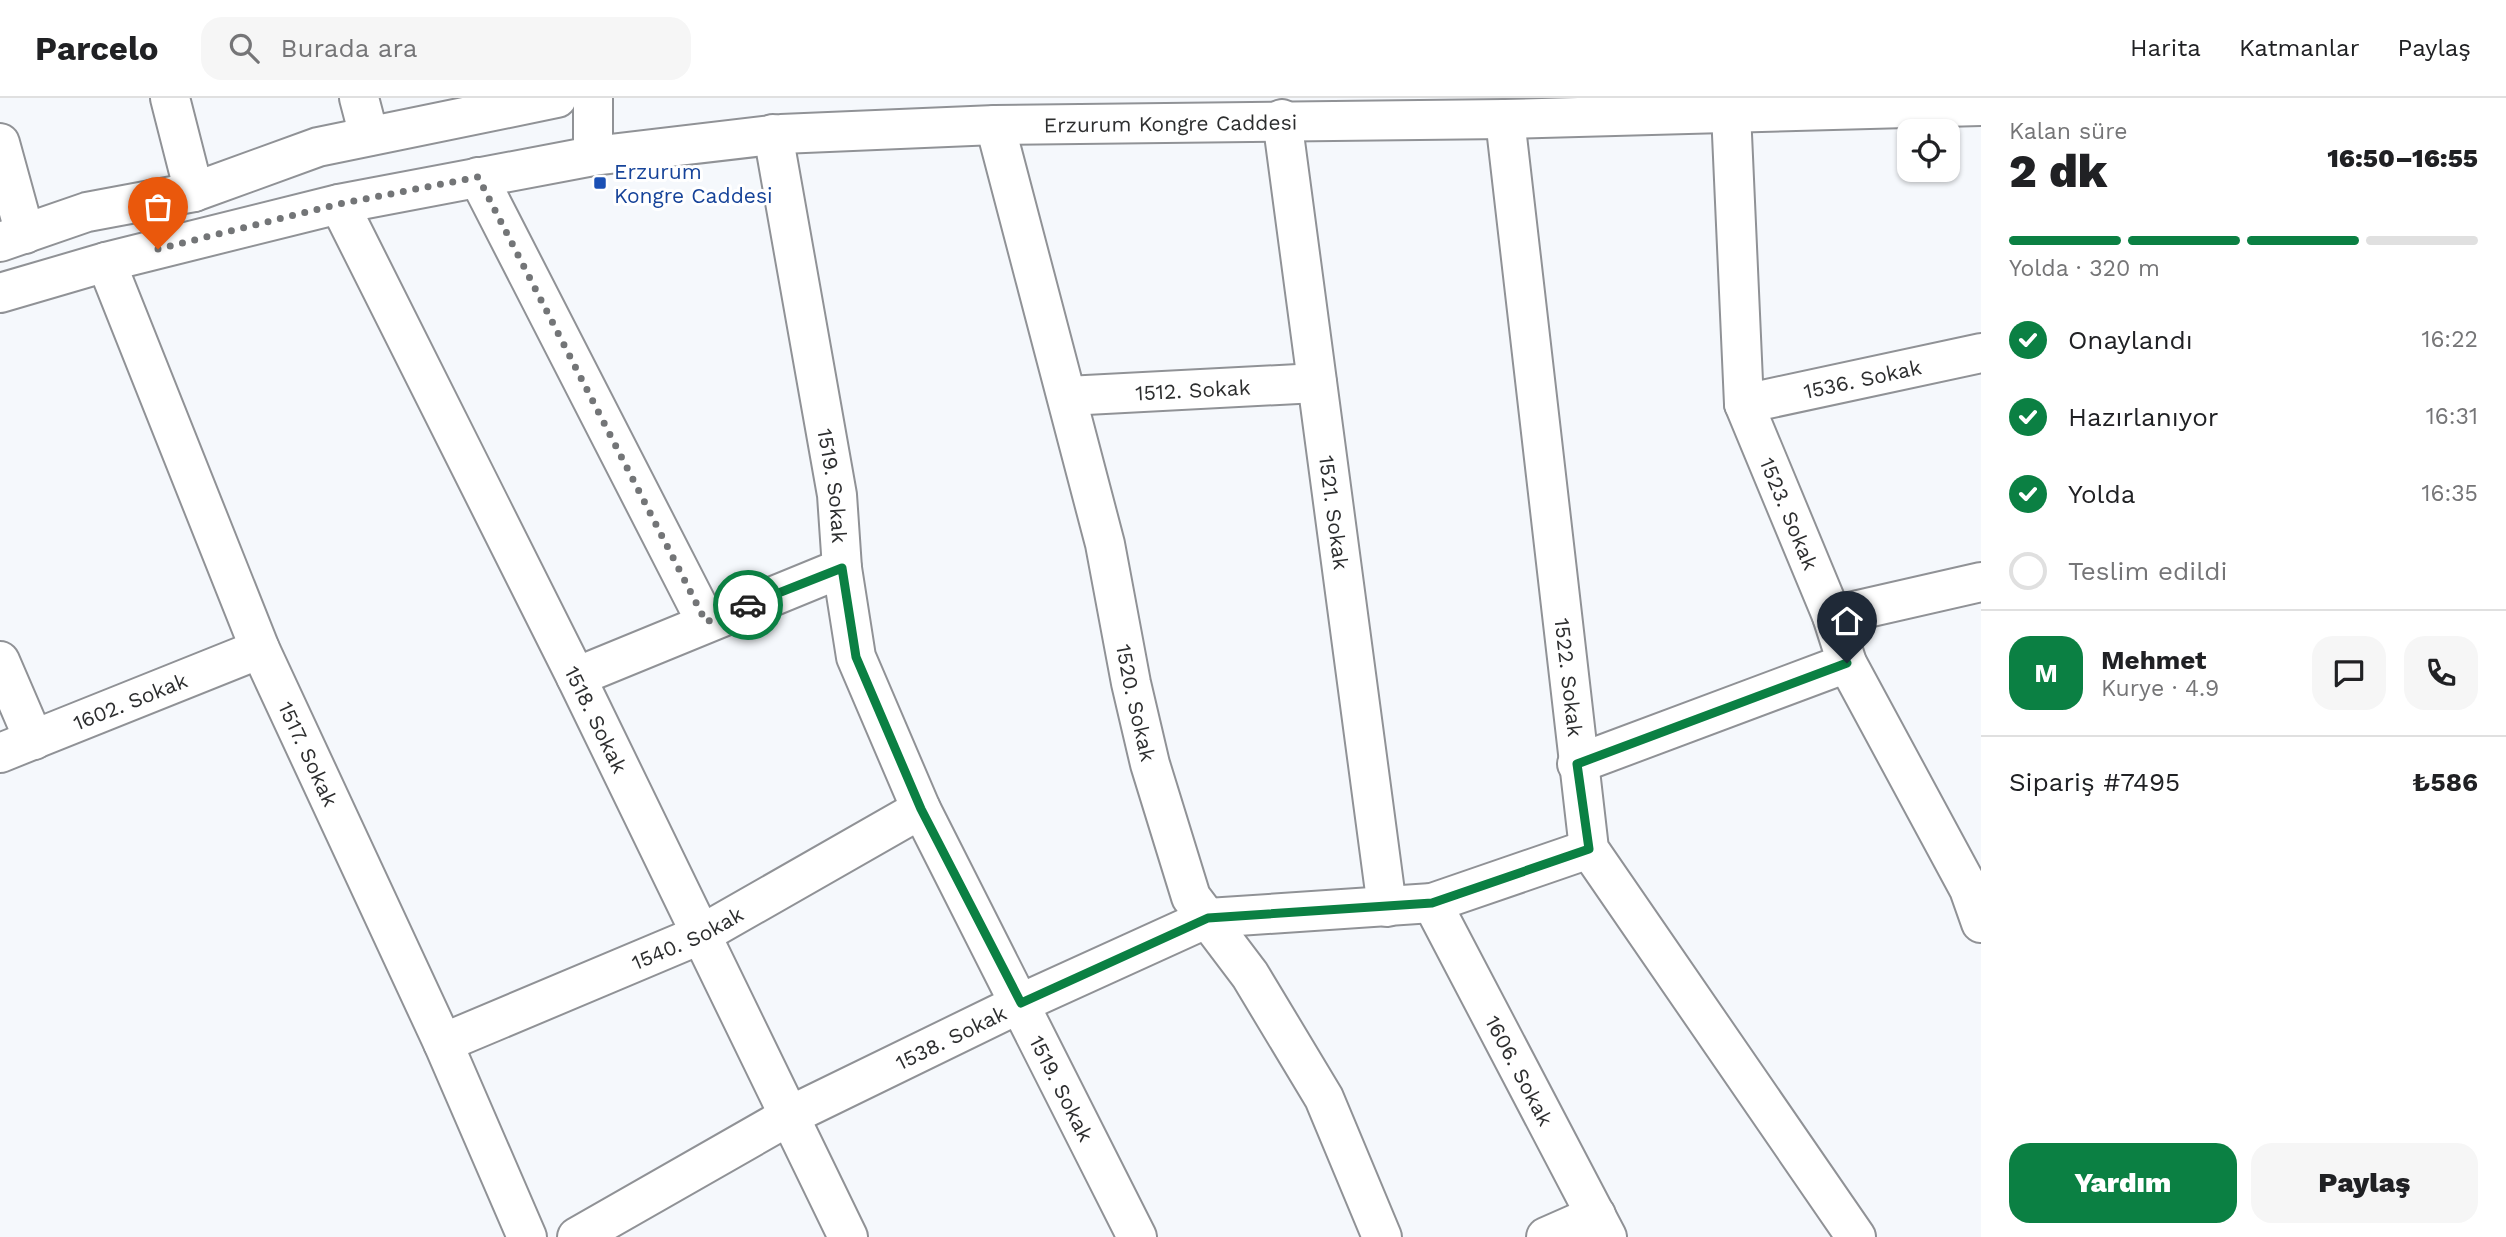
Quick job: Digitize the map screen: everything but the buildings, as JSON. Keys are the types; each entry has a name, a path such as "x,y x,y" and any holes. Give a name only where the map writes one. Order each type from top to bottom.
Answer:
{"street":[{"path":"170,98 194,192"},
{"path":"359,98 369,136"},
{"path":"0,144 13,238 88,212 194,192 318,147 557,98"},
{"path":"593,98 593,156"},
{"name":"Erzurum Kongre Caddesi","path":"0,293 106,262 339,204 593,156 773,134 995,125 1505,119 1981,106"},
{"name":"1523. Sokak","path":"1731,112 1744,404 1832,615 1847,663 1977,900"},
{"name":"1522. Sokak","path":"1505,119 1577,764 1589,849 1856,1237"},
{"name":"1521. Sokak","path":"1282,120 1387,907"},
{"name":"1520. Sokak","path":"995,125 1105,544 1131,683 1150,764 1191,897 1250,975 1325,1098 1382,1237"},
{"name":"1519. Sokak","path":"773,134 837,495 842,568 856,657 921,809 1137,1237"},
{"path":"478,177 706,622"},
{"name":"1518. Sokak","path":"339,204 576,677 848,1237"},
{"name":"1517. Sokak","path":"106,262 260,649 443,1043 527,1237"},
{"name":"1536. Sokak","path":"1744,404 1981,353"},
{"name":"1512. Sokak","path":"1067,396 1317,383"},
{"path":"576,677 842,568"},
{"path":"1832,615 1981,582"},
{"name":"1602. Sokak","path":"17,747 260,649"},
{"path":"0,661 17,747"},
{"path":"1577,764 1847,663"},
{"name":"1540. Sokak","path":"443,1043 702,934 921,809"},
{"name":"1538. Sokak","path":"577,1237 789,1116 1021,1003 1208,918 1432,903 1589,849"},
{"name":"1606. Sokak","path":"1432,903 1601,1226"},
{"path":"1546,1237 1601,1226"}],"way so far":[{"path":"158,249 339,204 478,177 706,622 748,605"}],"place":[{"name":"Erzurum Kongre Caddesi","path":"600,183"}],"route":[{"path":"748,605 842,568 856,657 921,809 1021,1003 1208,918 1432,903 1589,849 1577,764 1847,663"}]}
